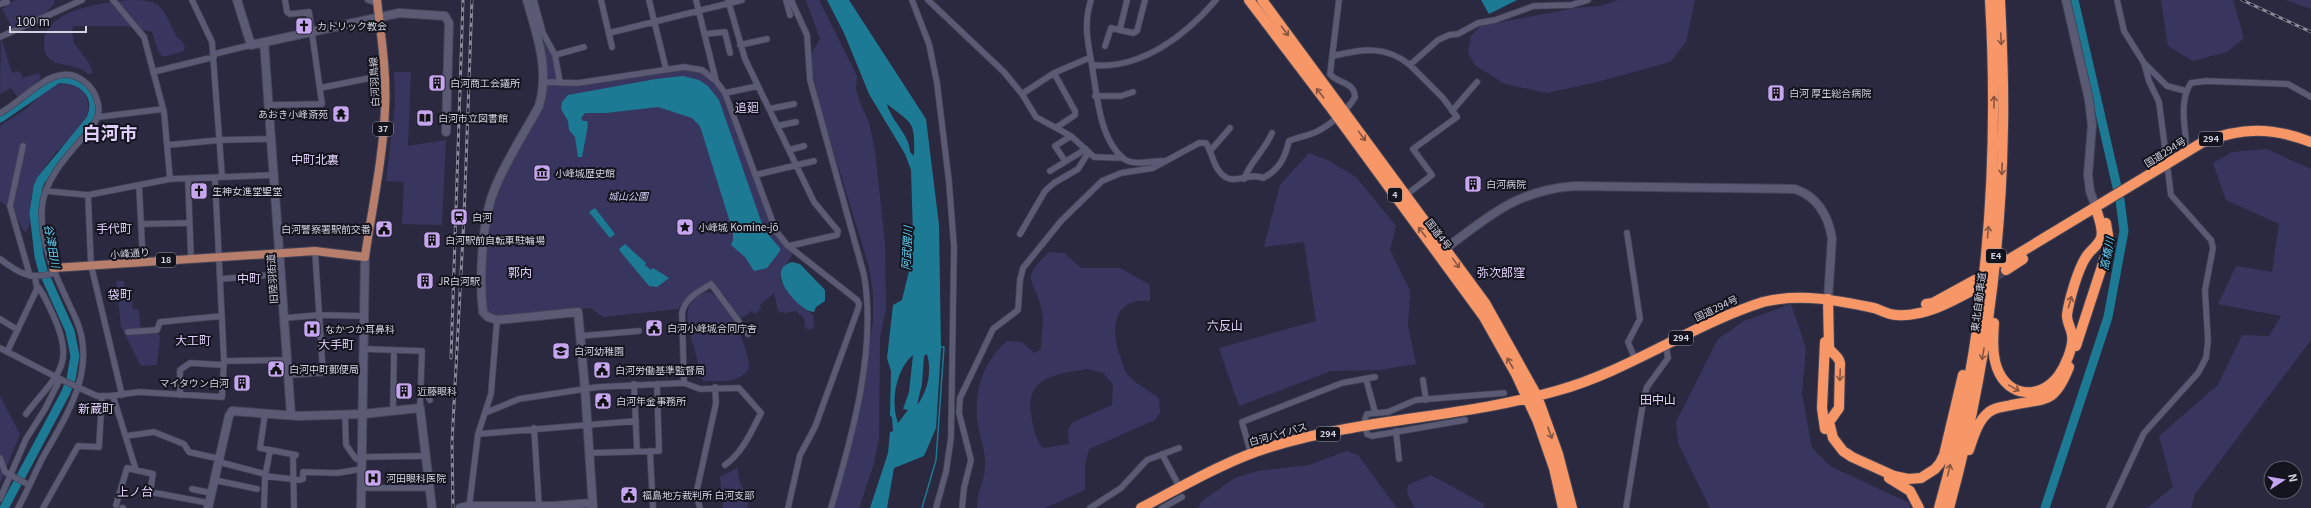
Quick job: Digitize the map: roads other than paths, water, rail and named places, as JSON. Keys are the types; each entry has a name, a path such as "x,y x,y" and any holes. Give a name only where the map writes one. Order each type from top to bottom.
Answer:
{"highway":[{"name":"国道4号","path":"1249,0 1406,195 1484,317 1516,374 1538,422 1554,468 1563,508"},
{"name":"国道4号","path":"1262,0 1340,114 1442,251 1484,303 1511,347 1537,396 1558,454 1572,508"},
{"name":"東北自動車道","path":"1939,508 1961,416 1974,347 1985,270 1992,192 1994,92 1990,0"},
{"name":"東北自動車道","path":"1950,508 1966,439 1986,336 2001,189 2003,88 2000,0"},
{"name":"国道294号","path":"2005,266 2122,191 2166,166 2187,152 2216,137 2241,131 2268,130 2286,132 2311,142"},
{"path":"2001,189 2000,247 1993,340 1994,358 2000,376 2006,384 2023,393 2038,392 2049,386 2058,376 2066,362 2073,336 2067,321 2068,309 2081,266 2086,257 2099,243 2102,233 2096,208"},
{"path":"1950,508 1976,430 1988,412 1996,408 2012,404 2043,400 2051,397 2063,383 2108,248 2107,227 2096,208"},
{"name":"国道294号","path":"1527,398 1593,378 1762,302 1790,297 1828,299 1879,309 1897,310 1933,303 1975,280"},
{"name":"国道294号","path":"1879,309 1896,315 1914,314 1941,307 1971,291"},
{"path":"1828,299 1829,347 1832,353 1839,357 1840,363 1839,408 1829,422 1830,430 1843,451 1894,476 1908,479 1921,478 1935,469 1940,463 1944,455 1961,380 1974,347"},
{"path":"1828,299 1822,408 1826,433 1831,443 1842,456 1903,486 1910,491 1919,508"},
{"name":"白河バイパス","path":"1144,507 1181,492 1251,454 1294,441 1366,427 1479,409 1527,398"}],"main road":[{"name":"白河羽鳥線","path":"364,257 381,154 385,110 385,76 377,2"},
{"name":"18","path":"280,252 315,251 364,257"},
{"name":"小峰通り","path":"53,272 91,265 280,252"}],"street":[{"path":"0,37 82,0"},
{"path":"113,0 144,37 163,109 168,145 170,179"},
{"path":"192,0 207,30 214,55 222,176"},
{"path":"237,0 251,45"},
{"path":"270,105 322,104 309,12 290,14 287,12 285,0"},
{"path":"368,0 377,2"},
{"path":"527,0 542,41 555,55 560,83"},
{"path":"497,320 491,394 478,434 466,507 508,508 539,506 592,506 588,424 578,312 497,320 488,317 483,312 482,302 487,213 498,181 538,106 543,82 542,41 534,0"},
{"path":"602,0 612,47"},
{"path":"649,0 666,69"},
{"path":"696,0 716,81"},
{"path":"609,33 699,11 728,2 742,0"},
{"path":"786,0 790,15"},
{"path":"791,0 807,36 810,80 864,274 868,296 863,369 851,430 830,508"},
{"path":"912,0 929,44 937,83 949,182 954,247 951,438 946,472 936,508"},
{"path":"928,0 991,58 1022,94 1036,117 1057,127 1071,136 1094,157 1103,159 1122,158 1135,163 1167,161"},
{"path":"1091,0 1086,27 1095,96 1102,122 1122,158"},
{"path":"1120,29 1127,0"},
{"path":"1105,46 1111,28 1133,33 1137,31 1144,0"},
{"path":"1092,64 1115,65 1129,63 1157,49 1200,19 1216,0"},
{"path":"962,508 964,488 971,460 959,413 960,398 993,329 1018,310 1020,280 1024,268 1061,221 1102,181 1121,173 1153,168 1199,143 1206,142 1211,150 1213,161 1223,176 1230,180 1258,176 1262,178 1272,173 1285,158 1289,141 1301,135 1316,132 1340,114 1353,101 1355,92 1350,84 1334,79 1330,74 1339,0"},
{"path":"1410,65 1438,40 1449,35 1458,34 1478,23 1495,20 1534,6 1571,5 1588,0"},
{"path":"2066,0 2089,100 2092,125 2088,175 2090,191 2096,208"},
{"path":"2117,0 2122,27 2144,63 2166,86 2186,91"},
{"path":"0,4 7,2"},
{"path":"728,2 740,45 795,164 814,202 838,233 836,235 789,246"},
{"path":"153,72 251,45 379,19 401,13 445,16 448,18 450,53 446,132"},
{"path":"705,34 725,32 730,53"},
{"path":"740,45 767,40"},
{"name":"旧陸羽街道","path":"264,42 270,105 291,415"},
{"path":"555,55 584,47"},
{"path":"1333,56 1356,50 1379,50 1390,52 1410,65 1443,98 1457,117 1413,149 1432,175 1406,195"},
{"path":"1022,94 1054,73 1089,58"},
{"path":"2109,508 2144,433 2198,373 2206,358 2208,341 2205,290 2213,248 2211,240 2171,195 2166,166 2159,102 2144,63"},
{"path":"543,82 578,83 684,67 698,69 716,81 725,93 774,227 789,246 857,300 859,304 815,427 800,455 788,508"},
{"path":"1054,73 1075,111 1074,115 1057,127"},
{"path":"0,113 27,96 47,78 57,75 81,79 89,86 96,100 98,117 90,130 54,174 46,191 42,206 43,226 53,272 76,320 84,355 78,388 18,508"},
{"path":"320,88 385,76"},
{"path":"2187,152 2184,102 2186,91 2191,83 2198,81 2280,83 2297,87 2311,97"},
{"path":"1452,111 1477,82"},
{"path":"725,93 758,86"},
{"path":"1095,96 1121,96 1133,92"},
{"path":"769,109 794,104"},
{"path":"98,117 163,109"},
{"path":"777,126 796,122"},
{"path":"1211,150 1230,128"},
{"path":"1244,179 1246,172 1267,146 1272,133"},
{"path":"1066,162 1056,146 1071,136"},
{"path":"168,145 220,140 272,139"},
{"path":"0,499 13,477 26,439 45,409 59,378 65,351 60,329 37,286 10,206 23,146"},
{"path":"789,150 804,146"},
{"path":"1050,171 1087,151"},
{"path":"1020,234 1045,191 1054,183 1078,169 1087,151"},
{"path":"755,175 795,164 814,161"},
{"path":"46,191 88,195 170,179 215,179 222,176 275,175"},
{"path":"188,179 191,258"},
{"path":"0,348 78,388 102,396 114,396 140,392 222,397 224,363 215,179"},
{"path":"139,185 143,262"},
{"path":"1442,251 1504,206 1535,192 1549,189 1574,186 1795,189 1812,197 1818,202 1827,218 1830,228 1832,238 1828,299"},
{"path":"88,195 91,265 122,395"},
{"path":"142,224 189,223"},
{"path":"1627,233 1640,318 1628,342 1635,360"},
{"path":"315,251 323,373"},
{"path":"361,508 364,257"},
{"path":"0,259 24,275 34,276 53,272"},
{"path":"220,279 281,274"},
{"path":"684,383 682,313 684,305 688,299 711,284 748,334"},
{"path":"7,352 37,289 37,286"},
{"path":"285,318 319,315 364,316"},
{"path":"128,332 157,330 160,322 222,316"},
{"path":"0,319 18,330"},
{"path":"580,336 640,331"},
{"path":"1626,508 1644,397 1647,387 1668,358 1666,345"},
{"path":"364,349 422,351 420,408 424,456 432,508"},
{"path":"393,411 394,350"},
{"path":"180,395 180,370 190,363 288,360"},
{"path":"289,375 363,370"},
{"path":"1251,454 1242,422 1274,411 1313,393 1353,380 1375,377"},
{"path":"26,414 59,378"},
{"path":"1366,379 1375,412"},
{"path":"1423,380 1426,400"},
{"path":"486,412 518,399 585,389 634,384 684,383 700,389 715,387 739,388 761,413 744,445 734,458 725,466"},
{"path":"634,384 636,451"},
{"path":"589,453 659,451 657,384"},
{"path":"421,386 430,400"},
{"path":"700,508 696,494 716,403 715,387"},
{"path":"1465,420 1369,436 1366,427 1366,414 1388,412 1416,400 1504,394"},
{"path":"43,508 78,446 99,447 102,396"},
{"path":"114,396 136,470"},
{"path":"116,505 127,468 154,476 150,492 208,505 229,416 232,411 291,415 363,414 420,408"},
{"path":"265,414 259,446 270,451 295,455 293,480 294,508"},
{"path":"345,414 346,445 356,459 424,456"},
{"path":"478,434 534,428 636,421"},
{"path":"534,428 539,506"},
{"path":"1396,431 1400,459"},
{"path":"126,436 154,432 184,444 189,452 265,475 293,480 303,479 303,472 337,473 362,469"},
{"path":"1090,508 1121,488 1147,460 1179,448"},
{"path":"264,508 265,475 270,451"},
{"path":"650,451 653,508"},
{"path":"1162,454 1181,492 1162,508"},
{"path":"0,458 4,472 29,485"},
{"path":"214,480 257,489"},
{"path":"362,488 429,488"},
{"path":"192,489 211,493"}],"water":[{"path":"827,0 849,0 926,119 939,225 941,349 936,428 924,456 894,468 887,508 870,508 888,453 890,432 893,431 892,417 890,416 891,371 887,358 893,305 902,300 909,271 913,235 911,170 905,154 869,94 844,33","holes":["887,104 911,124 914,136 914,156 910,152 907,140 892,116","927,354 929,374 924,394 917,405 922,384 924,356","913,355 909,392 903,409 908,410 898,423 895,405 896,386 902,369"]},
{"path":"1481,0 1517,0 1489,14"},
{"path":"683,76 699,80 708,86 719,100 761,221 766,232 780,248 780,251 767,268 754,271 745,257 731,245 733,240 733,232 700,126 692,118 658,107 606,113 585,113 581,118 583,121 587,121 588,125 582,157 578,157 575,137 569,130 568,121 561,109 562,102 568,95 656,79"},
{"path":"595,208 615,234 610,238 589,212"},
{"path":"625,244 646,263 645,265 651,270 653,268 669,278 657,287 649,286 620,251 619,249"},
{"path":"792,262 800,264 825,290 825,301 816,307 814,312 800,305 786,290 782,281 781,273 784,266"}],"waterway":[{"name":"高橋川","path":"2045,508 2108,317 2124,231 2120,200 2074,0"},
{"name":"谷津田川","path":"0,118 57,79 66,79 81,84 87,89 93,102 91,119 41,180 38,187 34,213 39,256 43,271 70,331 75,356 71,379 66,392 4,508"},
{"path":"922,508 936,460 944,347 941,347"}],"tunnel":[{"path":"1971,291 2006,270"}],"railway":[{"path":"451,358 463,0"},
{"path":"453,508 452,442 464,217 472,0"},
{"path":"2242,0 2311,32"}],"place":[{"name":"カトリック教会","path":"304,26"},
{"name":"白河商工会議所","path":"437,83"},
{"name":"白河 厚生総合病院","path":"1776,93"},
{"name":"あおき小峰斎苑","path":"341,114"},
{"name":"白河市立図書館","path":"425,118"},
{"name":"小峰城歴史館","path":"542,173"},
{"name":"白河病院","path":"1473,184"},
{"name":"生神女進堂聖堂","path":"199,191"},
{"name":"白河","path":"459,217"},
{"name":"小峰城 Komine-jō","path":"685,227"},
{"name":"白河警察署駅前交番","path":"384,229"},
{"name":"白河駅前自転車駐輪場","path":"432,240"},
{"name":"JR白河駅","path":"425,281"},
{"name":"白河小峰城合同庁舎","path":"654,328"},
{"name":"なかつか耳鼻科","path":"312,329"},
{"name":"白河幼稚園","path":"561,351"},
{"name":"白河中町郵便局","path":"276,369"},
{"name":"白河労働基準監督局","path":"602,370"},
{"name":"マイタウン白河","path":"242,383"},
{"name":"近藤眼科","path":"404,391"},
{"name":"白河年金事務所","path":"603,401"},
{"name":"河田眼科医院","path":"373,478"},
{"name":"福島地方裁判所 白河支部","path":"629,495"}],"district":[{"name":"追廻","path":"747,108"},
{"name":"白河市","path":"110,134"},
{"name":"中町北裏","path":"315,160"},
{"name":"手代町","path":"114,229"},
{"name":"郭内","path":"520,273"},
{"name":"弥次郎窪","path":"1501,273"},
{"name":"中町","path":"249,279"},
{"name":"袋町","path":"120,295"},
{"name":"六反山","path":"1225,326"},
{"name":"大工町","path":"193,341"},
{"name":"大手町","path":"336,345"},
{"name":"田中山","path":"1658,400"},
{"name":"新蔵町","path":"96,409"},
{"name":"上ノ台","path":"135,492"}],"park label":[{"name":"城山公園","path":"628,196"}],"water label":[{"name":"阿武隈川","path":"907,248"}]}
